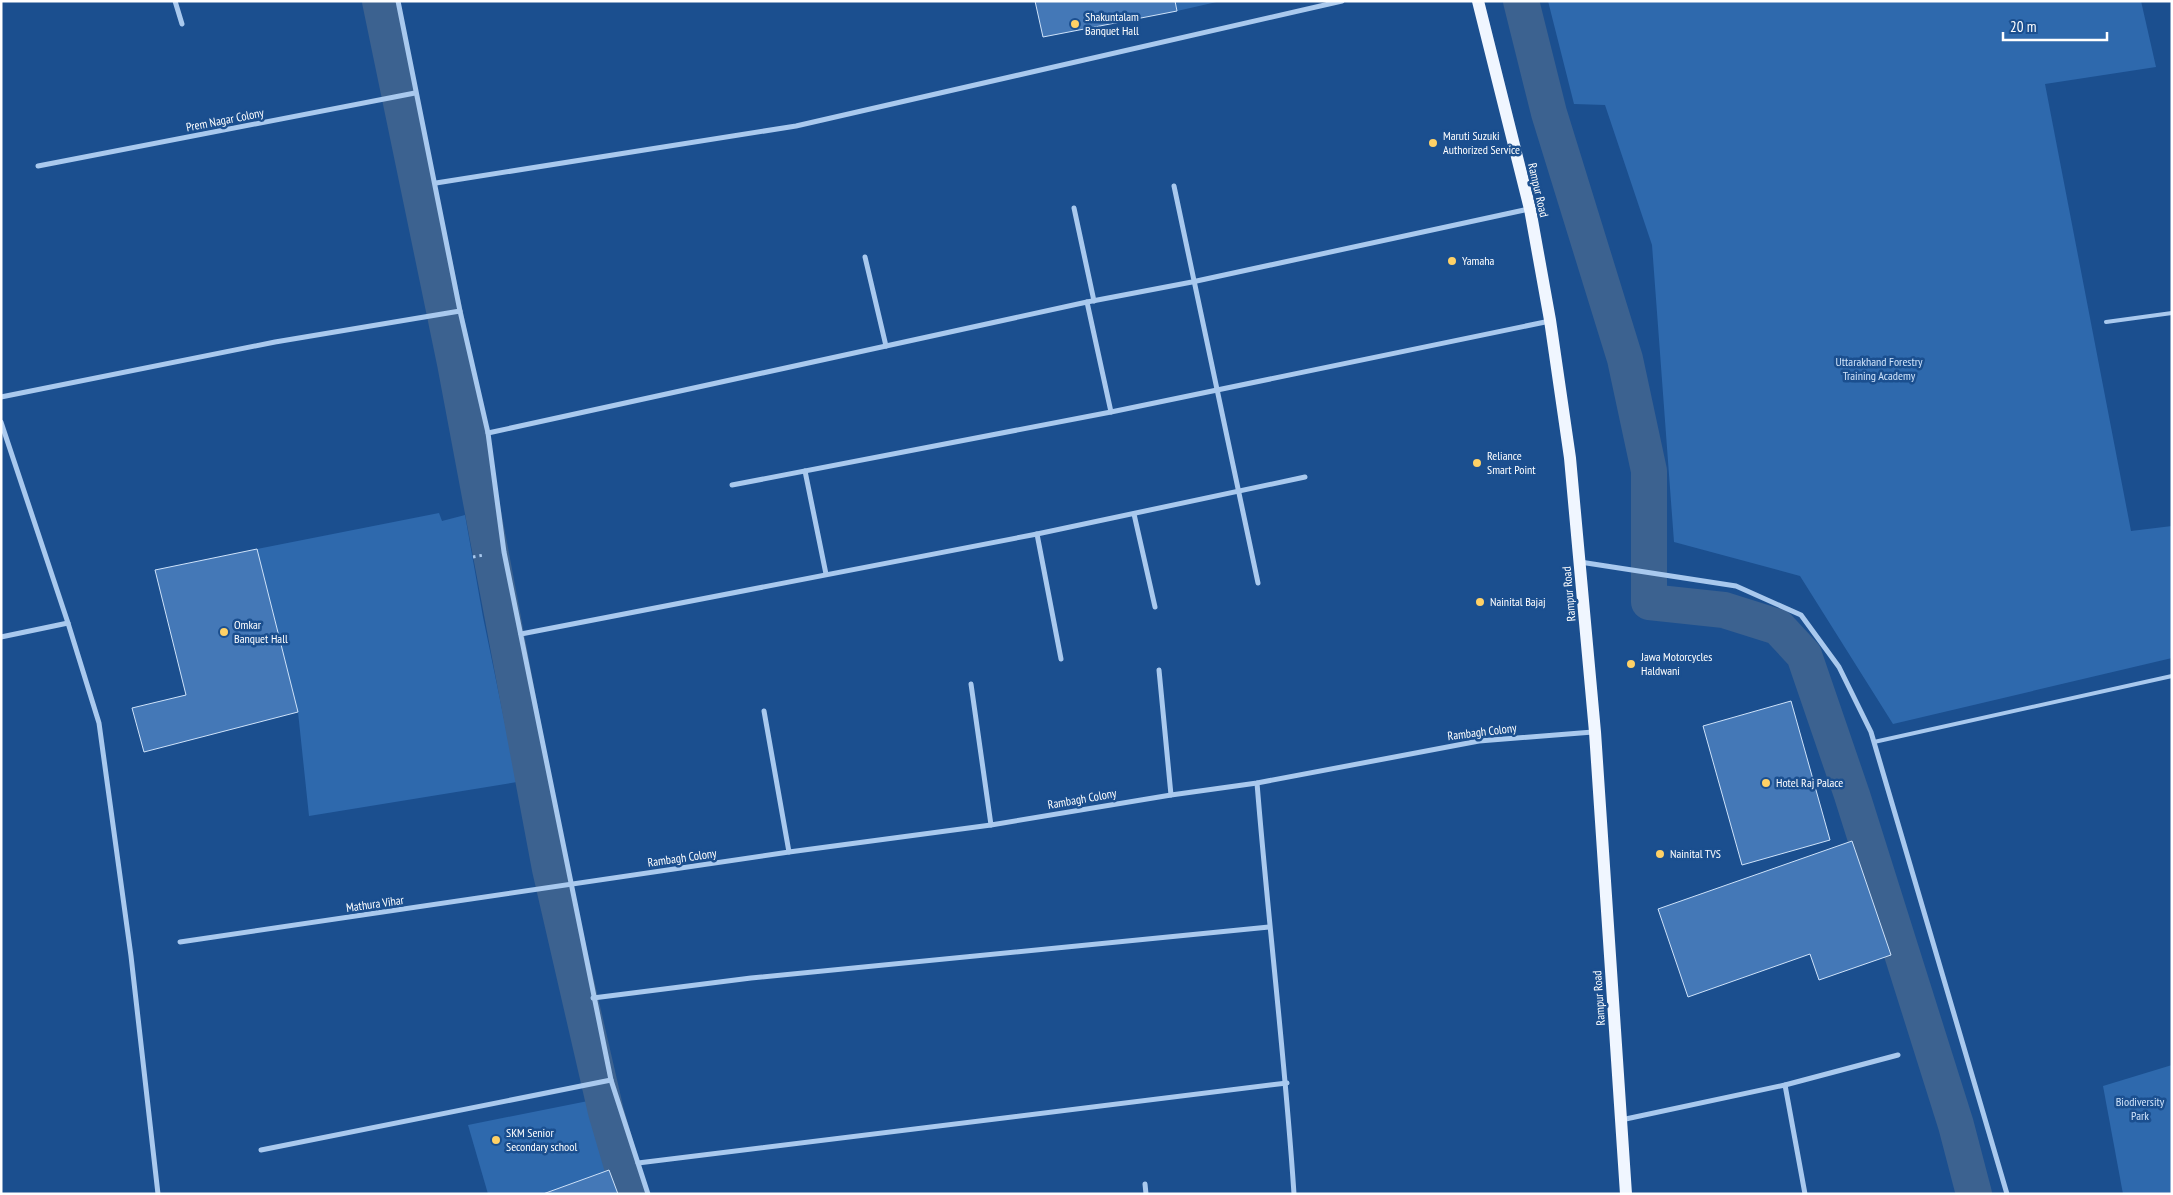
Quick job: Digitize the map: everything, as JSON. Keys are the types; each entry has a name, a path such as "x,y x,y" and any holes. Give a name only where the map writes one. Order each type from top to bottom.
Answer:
{"main road":[{"name":"Rampur Road","path":"1478,1 1530,209 1550,320 1570,458 1595,732 1626,1194"}],"street":[{"path":"175,1 182,24"},
{"path":"398,1 415,93 436,183 460,311 488,433 504,552 573,884 610,1080 648,1194"},
{"path":"436,183 796,126 1342,1"},
{"name":"Prem Nagar Colony","path":"38,166 415,93"},
{"path":"1174,186 1192,282 1258,583"},
{"path":"1074,208 1094,301"},
{"path":"488,433 1087,302 1192,282 1530,209"},
{"path":"865,258 886,346"},
{"path":"1087,302 1111,412"},
{"path":"1,397 433,314 460,311"},
{"path":"732,485 1111,412 1550,320"},
{"path":"1,422 68,623 98,723 131,956 158,1194"},
{"path":"805,471 826,574"},
{"path":"520,634 1037,534 1304,477"},
{"path":"1134,514 1155,607"},
{"path":"1037,534 1061,659"},
{"path":"1579,561 1736,586 1801,615 1839,667 1871,732 2007,1194"},
{"path":"1,637 68,623"},
{"path":"1159,670 1171,794"},
{"path":"971,684 991,825"},
{"path":"764,711 789,852"},
{"name":"Rambagh Colony","path":"573,884 991,825 1171,794 1257,783 1480,741 1595,732"},
{"path":"1257,783 1269,927 1287,1083 1294,1194"},
{"name":"Mathura Vihar","path":"180,942 573,884"},
{"path":"593,998 751,978 1269,927"},
{"path":"1621,1120 1785,1085 1898,1055"},
{"path":"261,1150 610,1080"},
{"path":"638,1163 1287,1083"},
{"path":"1785,1085 1805,1194"},
{"path":"1145,1184 1146,1194"}],"lane":[{"path":"2106,322 2172,313"},
{"path":"1874,742 2172,676"}],"green space":[{"path":"1175,1 1221,1 1177,11"},
{"name":"Uttarakhand Forestry Training Academy","path":"1548,1 2141,1 2156,67 2045,84 2131,531 2172,526 2172,658 1893,724 1800,576 1674,542 1652,245 1605,105 1574,104"},
{"path":"439,513 442,521 465,515 483,617 517,782 309,816 298,712 257,549"},
{"name":"Biodiversity Park","path":"2172,1065 2172,1194 2123,1194 2103,1086"},
{"path":"588,1101 609,1170 543,1194 488,1194 468,1125"}],"building":[{"name":"Shakuntalam Banquet Hall","path":"1035,1 1175,1 1177,11 1043,37"},
{"name":"Omkar Banquet Hall","path":"257,549 298,712 144,752 132,708 186,695 155,570"},
{"name":"Hotel Raj Palace","path":"1791,701 1830,840 1742,865 1703,726"},
{"path":"1852,841 1891,955 1819,980 1810,954 1688,997 1658,909"},
{"path":"609,1170 618,1194 543,1194"}],"waterway":[{"path":"380,1 455,363 550,869 606,1112 630,1194"},
{"path":"1521,1 1549,113 1625,359 1649,471 1649,602 1724,610 1778,627 1804,655 1852,795 1956,1125 1974,1194"}],"place":[{"name":"Shakuntalam Banquet Hall","path":"1075,24"},
{"name":"Maruti Suzuki Authorized Service","path":"1433,143"},
{"name":"Yamaha","path":"1452,261"},
{"name":"Reliance Smart Point","path":"1477,463"},
{"name":"Nainital Bajaj","path":"1480,602"},
{"name":"Omkar Banquet Hall","path":"224,632"},
{"name":"Jawa Motorcycles Haldwani","path":"1631,664"},
{"name":"Hotel Raj Palace","path":"1766,783"},
{"name":"Nainital TVS","path":"1660,854"},
{"name":"SKM Senior Secondary school","path":"496,1140"}]}
